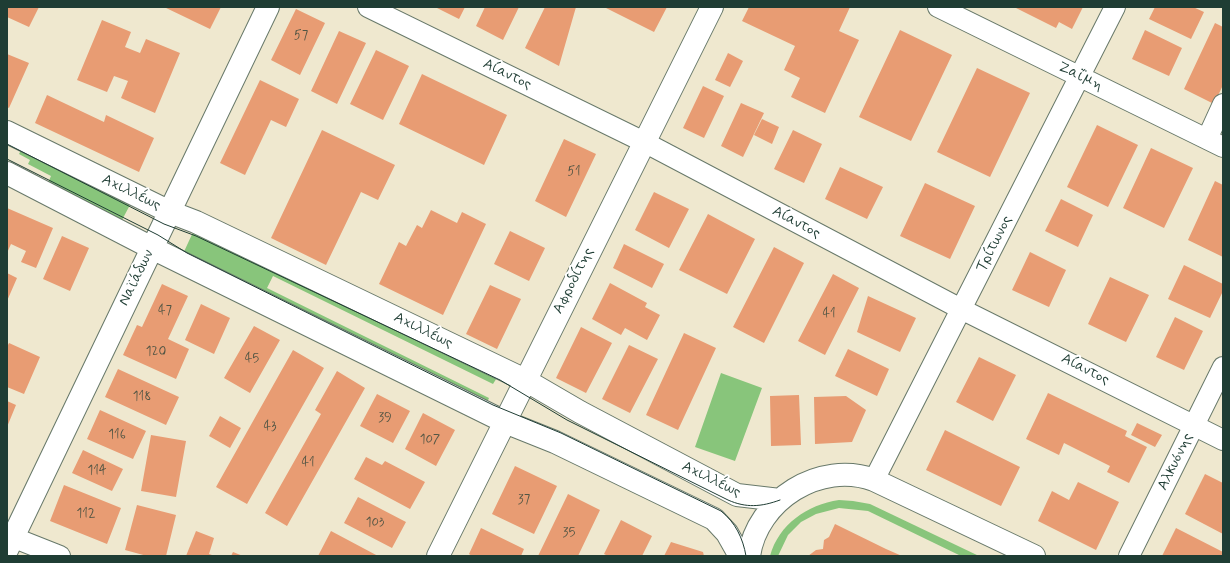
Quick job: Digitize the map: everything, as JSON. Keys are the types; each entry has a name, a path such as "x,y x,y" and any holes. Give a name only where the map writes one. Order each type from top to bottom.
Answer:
{"main road":[{"name":"Ναϊάδων","path":"9,541 170,212 268,7"},
{"name":"Αφροδίτης","path":"438,556 712,7"},
{"name":"Αχιλλέως","path":"7,132 170,212 196,222 525,380 580,412 737,495 780,500"},
{"path":"7,172 152,248 505,422 555,442 714,519 727,533 740,556"},
{"path":"749,556 760,524 780,500 794,489 808,482 823,477 838,475 856,476 874,480 1034,556"}],"street":[{"name":"Αίαντος","path":"368,7 644,142 961,309 1223,440"},
{"name":"Ζαΐμη","path":"938,7 1215,143"},
{"name":"Τρίτωνος","path":"874,480 1115,7"},
{"path":"1215,143 1223,104"},
{"name":"Αλκυόνης","path":"1129,556 1223,367"},
{"path":"9,541 60,556"}],"green space":[{"path":"22,148 131,203 122,220 48,183 51,176 28,164 30,160 19,154"},
{"path":"194,230 498,376 493,384 273,276 267,288 489,398 486,405 182,256"},
{"path":"721,373 762,388 735,461 695,447"},
{"path":"839,500 870,504 979,556 961,556 868,511 839,508 816,514 801,522 788,535 778,556 770,556 780,534 796,518 805,511 816,506"}],"building":[{"path":"7,7 39,7 29,27 7,17"},
{"path":"164,7 221,7 210,29"},
{"path":"435,7 465,7 459,19"},
{"path":"485,7 519,7 503,40 476,26"},
{"path":"545,7 576,7 559,66 525,48"},
{"path":"604,7 667,7 654,32"},
{"path":"749,7 850,7 839,31 859,40 825,113 791,97 800,78 784,70 795,46 742,21"},
{"path":"1014,7 1083,7 1072,29 1059,22 1056,28"},
{"path":"1155,7 1193,7 1204,12 1191,39 1149,19"},
{"path":"296,9 325,23 300,75 271,60"},
{"path":"102,20 131,32 125,47 140,53 146,39 180,53 155,113 121,98 128,81 114,76 107,92 77,80"},
{"path":"1215,23 1223,27 1223,85 1214,104 1184,89"},
{"path":"900,30 952,55 911,141 859,117"},
{"path":"1145,30 1182,48 1169,76 1132,59"},
{"path":"339,31 366,43 337,104 311,91"},
{"path":"376,50 409,66 383,120 350,104"},
{"path":"728,53 743,61 730,87 715,80"},
{"path":"7,54 29,63 9,108 7,107"},
{"path":"977,68 1030,93 990,177 937,152"},
{"path":"422,74 507,115 484,165 399,124"},
{"path":"260,80 299,99 286,127 271,120 245,175 220,163"},
{"path":"703,86 724,96 704,138 683,128"},
{"path":"47,95 104,122 106,115 154,138 139,172 35,123"},
{"path":"741,103 764,113 743,157 721,146"},
{"path":"762,119 779,127 772,144 754,135"},
{"path":"1097,125 1138,145 1108,207 1067,187"},
{"path":"322,130 395,165 378,200 361,192 326,265 271,238"},
{"path":"793,130 822,144 804,183 774,169"},
{"path":"564,139 596,154 566,217 535,201"},
{"path":"1151,148 1193,168 1164,228 1123,208"},
{"path":"840,167 883,187 867,219 825,199"},
{"path":"1215,181 1223,185 1223,257 1188,240"},
{"path":"925,183 975,206 950,259 900,236"},
{"path":"654,192 689,209 669,248 635,230"},
{"path":"1061,199 1093,215 1078,247 1045,231"},
{"path":"7,208 53,228 36,268 21,262 26,251 11,244 7,253"},
{"path":"431,210 457,223 462,212 486,224 443,315 379,284 399,242 406,246 417,225 422,228"},
{"path":"708,214 755,239 727,294 679,270"},
{"path":"510,231 545,248 529,281 494,264"},
{"path":"62,236 89,248 70,291 43,279"},
{"path":"624,244 664,264 652,288 613,268"},
{"path":"774,247 804,263 764,343 733,327"},
{"path":"1030,252 1066,270 1049,307 1012,290"},
{"path":"1184,265 1223,284 1223,291 1210,318 1168,299"},
{"path":"7,273 17,278 7,301"},
{"path":"833,274 859,288 825,355 798,341"},
{"path":"1110,277 1149,295 1126,342 1088,324"},
{"path":"610,283 647,303 645,307 660,315 647,340 625,328 621,335 592,319"},
{"path":"162,284 188,296 168,339 189,349 176,379 123,355 137,325 142,327"},
{"path":"490,285 521,299 497,349 466,334"},
{"path":"868,296 916,318 900,352 857,332"},
{"path":"201,304 230,318 214,354 185,340"},
{"path":"1175,317 1203,331 1184,370 1156,357"},
{"path":"254,326 280,340 250,393 224,378"},
{"path":"581,327 612,343 586,393 556,378"},
{"path":"684,333 716,348 678,430 646,415"},
{"path":"9,343 40,357 24,394 7,387 7,347"},
{"path":"629,345 658,359 630,413 602,399"},
{"path":"848,349 889,369 877,396 835,376"},
{"path":"293,350 324,368 247,504 216,487"},
{"path":"979,357 1016,375 993,421 956,402"},
{"path":"118,369 179,397 166,425 105,397"},
{"path":"337,371 365,388 287,526 265,513 321,414 315,410"},
{"path":"1048,393 1127,431 1125,436 1147,447 1129,483 1107,472 1110,466 1064,443 1059,455 1026,439"},
{"path":"377,394 410,411 393,443 360,426"},
{"path":"799,395 801,445 771,446 770,396"},
{"path":"846,396 866,410 852,442 815,444 814,397"},
{"path":"7,401 16,405 7,427"},
{"path":"100,410 146,431 133,459 87,439"},
{"path":"423,413 455,430 436,466 405,449"},
{"path":"220,416 241,428 230,448 209,436"},
{"path":"1137,423 1162,435 1155,447 1131,435"},
{"path":"945,430 1020,467 1001,506 926,470"},
{"path":"151,435 186,441 176,497 141,491"},
{"path":"83,450 123,469 112,491 72,473"},
{"path":"366,457 382,465 385,461 425,482 410,509 354,479"},
{"path":"515,466 557,486 534,534 492,514"},
{"path":"1205,474 1223,483 1223,534 1185,514"},
{"path":"1078,482 1119,502 1096,550 1038,521 1052,491 1069,500"},
{"path":"64,485 121,508 107,544 50,521"},
{"path":"568,494 600,510 578,556 538,556"},
{"path":"358,497 406,522 392,548 344,523"},
{"path":"137,505 176,515 166,556 147,556 125,550"},
{"path":"621,520 652,536 642,556 608,556 604,554"},
{"path":"835,524 902,556 808,556 816,550 823,549 824,540 829,537"},
{"path":"481,528 524,549 521,556 472,556 469,554"},
{"path":"1176,528 1223,552 1223,556 1162,556"},
{"path":"196,531 214,538 209,554 215,556 186,556"},
{"path":"331,531 378,556 318,556"},
{"path":"671,542 703,552 704,556 664,556"},
{"path":"233,552 243,556 231,556"}],"tram line":[{"path":"7,144 164,224 196,236 500,380 567,420 728,500 735,503 754,506 780,500"},
{"path":"7,159 158,235 187,253 493,405 561,433 721,511 726,515 738,531 746,556"}]}
